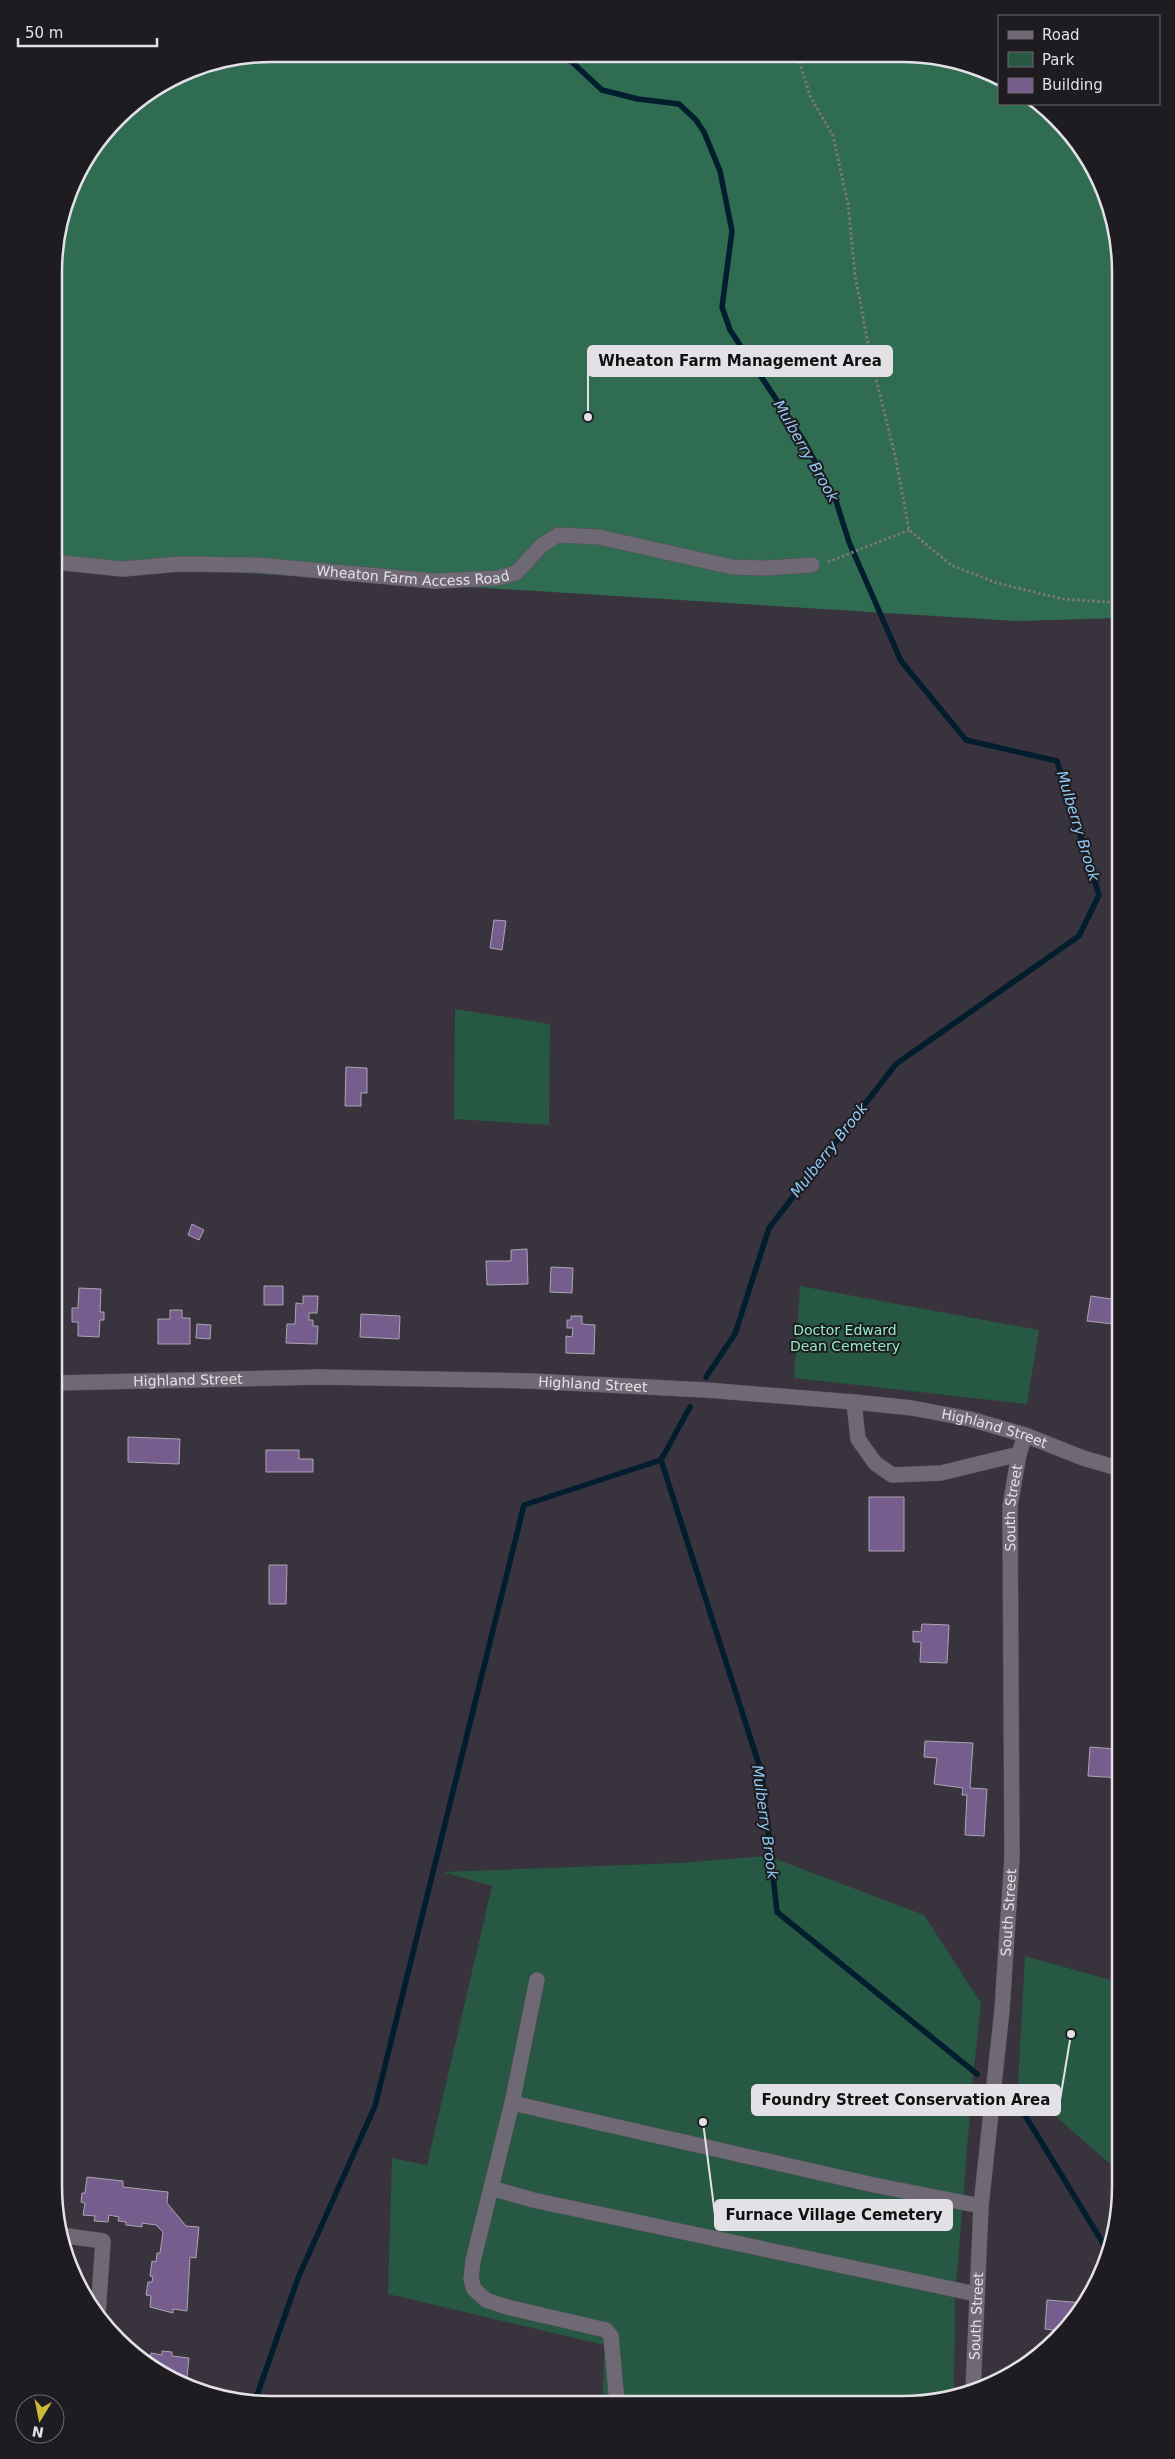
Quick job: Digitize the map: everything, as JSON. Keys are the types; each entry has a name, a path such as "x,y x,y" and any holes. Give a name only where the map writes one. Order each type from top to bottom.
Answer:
{"street":[{"name":"Wheaton Farm Access Road","path":"62,563 123,569 179,564 258,565 434,581 498,578 516,573 542,544 558,535 599,537 732,567 768,568 812,565"},
{"name":"Highland Street","path":"62,1383 319,1377 475,1380 706,1390 854,1402 947,1414 1026,1435 1083,1458 1112,1466"},
{"path":"854,1402 858,1439 875,1463 892,1475 941,1473 1019,1454"},
{"name":"South Street","path":"973,2384 981,2206 1002,2010 1011,1875 1010,1506 1019,1454 1026,1435"},
{"path":"537,1980 512,2103 471,2279 474,2289 486,2300 507,2307 606,2330 611,2336 616,2396"},
{"path":"512,2103 818,2173 981,2206"},
{"path":"491,2188 532,2200 976,2294"},
{"path":"69,2236 103,2241 99,2304"}],"path":[{"path":"800,62 810,96 833,136 835,144 848,204 855,275 870,350 895,455 909,530 951,565 997,583 1063,600 1112,603"},
{"path":"843,557 909,530"}],"green space":[{"path":"272,62 902,62 930,64 983,78 998,86 998,105 1029,105 1051,124 1077,156 1097,192 1105,218 1112,259 1112,618 1015,621 62,561 62,272 64,245 78,192 106,145 124,124 145,106 167,91 192,78 245,64"},
{"path":"455,1009 550,1024 549,1125 454,1119"},
{"name":"Doctor Edward Dean Cemetery","path":"800,1286 1039,1330 1027,1404 794,1378"},
{"path":"768,1856 924,1915 981,2003 972,2087 955,2299 954,2390 916,2396 603,2396 604,2345 388,2294 392,2158 427,2165 492,1886 443,1872 679,1863"},
{"path":"1025,1956 1112,1980 1112,2165 1018,2084"}],"building":[{"path":"494,920 506,921 502,950 490,948"},
{"path":"346,1067 367,1068 367,1093 361,1093 361,1106 345,1106"},
{"path":"192,1224 204,1230 199,1240 188,1235"},
{"path":"527,1249 528,1284 487,1285 486,1261 511,1261 511,1250"},
{"path":"551,1267 573,1268 572,1293 550,1292"},
{"path":"264,1286 283,1286 283,1305 264,1305"},
{"path":"79,1288 101,1289 100,1312 104,1312 104,1320 100,1320 99,1337 78,1336 78,1322 72,1322 72,1308 78,1308"},
{"path":"303,1296 318,1296 317,1313 309,1313 309,1320 313,1320 313,1326 318,1326 317,1344 286,1343 287,1324 295,1324 296,1303 303,1304"},
{"path":"1091,1296 1112,1299 1112,1324 1087,1321"},
{"path":"170,1310 182,1310 182,1318 190,1318 190,1344 158,1344 158,1319 170,1319"},
{"path":"361,1314 400,1316 399,1339 360,1337"},
{"path":"571,1316 582,1316 582,1324 595,1325 594,1354 566,1353 566,1336 572,1337 573,1328 567,1328 567,1320 571,1320"},
{"path":"197,1324 211,1325 210,1339 196,1338"},
{"path":"128,1437 180,1439 179,1464 128,1462"},
{"path":"266,1450 299,1450 299,1459 313,1459 313,1472 266,1472"},
{"path":"869,1497 904,1497 904,1551 869,1551"},
{"path":"269,1565 287,1565 286,1604 269,1604"},
{"path":"922,1624 949,1625 947,1663 920,1662 921,1642 913,1642 913,1631 921,1632"},
{"path":"925,1741 973,1743 970,1788 987,1789 984,1836 965,1835 967,1795 962,1795 963,1788 934,1784 937,1758 924,1757"},
{"path":"1090,1747 1112,1749 1112,1777 1088,1776"},
{"path":"87,2177 123,2181 123,2187 168,2192 167,2203 186,2226 199,2227 196,2258 190,2257 187,2311 173,2309 173,2313 150,2307 151,2296 146,2295 148,2282 152,2282 153,2277 150,2276 152,2261 156,2262 157,2253 160,2253 163,2232 156,2225 142,2223 142,2227 126,2225 126,2222 118,2221 119,2217 109,2215 108,2222 94,2221 95,2216 83,2215 85,2203 81,2202 82,2193 85,2193"},
{"path":"1047,2300 1077,2302 1053,2333 1053,2330 1045,2329"},
{"path":"162,2351 172,2352 172,2356 189,2358 187,2378 150,2357 151,2353 162,2355"}],"waterway":[{"name":"Mulberry Brook","path":"572,62 602,90 638,99 679,104 696,120 704,132 720,171 732,231 722,307 730,330 804,441 836,501 849,542 901,661 966,740 1057,761 1099,895 1079,936 896,1064 769,1228 735,1334 706,1377"},
{"name":"Mulberry Brook","path":"690,1407 661,1460 762,1774 777,1912 977,2074"},
{"path":"257,2396 298,2278 375,2106 524,1505 661,1460"},
{"name":"Mulberry Brook","path":"1009,2089 1104,2245"}],"place":[{"name":"Wheaton Farm Management Area","path":"588,417"},
{"name":"Foundry Street Conservation Area","path":"1071,2034"},
{"name":"Furnace Village Cemetery","path":"703,2122"}]}
